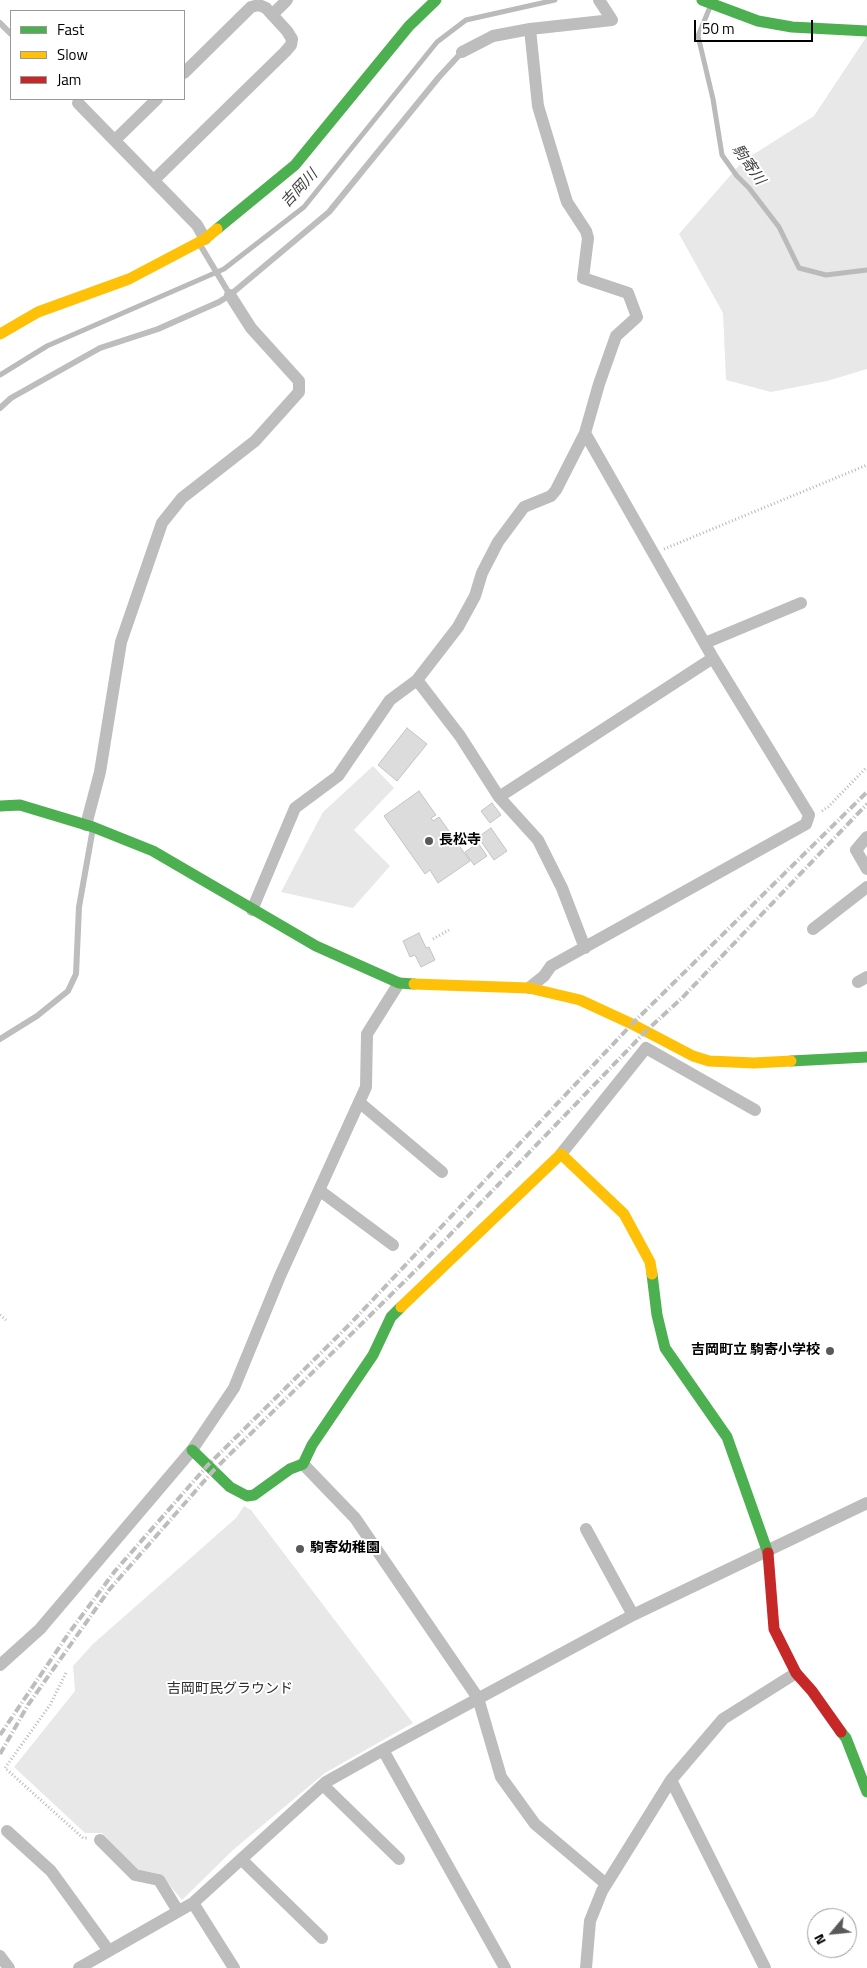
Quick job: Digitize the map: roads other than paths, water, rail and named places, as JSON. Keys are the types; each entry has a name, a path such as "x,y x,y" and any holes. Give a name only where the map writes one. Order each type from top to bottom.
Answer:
{"street":[{"path":"272,15 287,0"},
{"path":"0,334 38,312 129,279 202,241 295,165 409,26 436,0"},
{"path":"462,52 493,36 530,28 612,20 599,0"},
{"path":"702,0 758,21 784,26 867,31"},
{"path":"154,180 286,52 291,45 292,39 266,8 259,5 251,7 185,72"},
{"path":"252,910 295,808 338,776 390,700 417,680 458,627 475,596 482,573 498,542 524,507 552,496 585,433 599,384 616,336 637,317 628,293 583,278 588,238 586,231 567,202 538,106 530,28"},
{"path":"115,140 156,100"},
{"path":"76,101 197,225 202,241"},
{"path":"90,826 121,642 162,523 182,498 255,441 299,392 299,381 251,328 228,291"},
{"path":"529,988 544,976 551,966 806,824 810,815 713,658 652,554 585,433"},
{"path":"705,643 801,603"},
{"path":"499,797 713,658"},
{"path":"417,680 460,736 499,797 538,840 562,888 585,948"},
{"path":"0,806 20,805 90,826 153,851 316,946 399,983 529,988 580,1000 632,1024 693,1056 709,1061 754,1063 867,1057"},
{"path":"867,837 856,850 867,869"},
{"path":"814,929 867,887"},
{"path":"0,1665 40,1629 192,1450 234,1388 280,1276 366,1087 367,1034 399,983"},
{"path":"192,1450 230,1487 246,1496 254,1495 290,1469 303,1464 312,1445 373,1355 391,1317 561,1154 646,1048 755,1110"},
{"path":"698,1078 709,1061"},
{"path":"359,1102 442,1172"},
{"path":"561,1154 624,1214 650,1262 657,1315 665,1348 727,1437 768,1551 774,1629 796,1673 812,1691 846,1738 867,1792"},
{"path":"319,1190 393,1245"},
{"path":"303,1464 355,1518 478,1698 501,1777 536,1824 606,1884"},
{"path":"79,1968 193,1903 323,1785 383,1750 633,1615 867,1502"},
{"path":"586,1529 633,1615"},
{"path":"586,1968 590,1921 606,1884 671,1780 723,1719 796,1673"},
{"path":"383,1750 505,1968"},
{"path":"671,1780 765,1968"},
{"path":"323,1785 398,1859"},
{"path":"7,1831 51,1872 109,1952"},
{"path":"100,1840 135,1875 159,1880 178,1912"},
{"path":"241,1859 322,1938"},
{"path":"193,1903 234,1968"},
{"path":"0,1956 10,1968"}],"lane":[{"path":"0,23 10,33"},
{"path":"0,408 11,398 100,348 158,329 219,302 228,291 329,212 439,77 462,52"},
{"path":"202,241 206,256 228,291"},
{"path":"0,1040 37,1016 68,991 76,974 79,907 90,826"}],"waterway":[{"name":"吉岡川","path":"0,375 47,346 224,269 304,207 437,42 466,20 555,0"},
{"name":"駒寄川","path":"710,7 698,36 713,99 722,155 779,227 799,268 826,275 867,270"}],"railway":[{"path":"0,1735 69,1633 115,1571 207,1466 350,1324 632,1024 867,792"},
{"path":"0,1754 28,1705 109,1590 213,1471 419,1267 645,1032 682,998 867,804"}],"place":[{"name":"長松寺","path":"429,841"},
{"name":"吉岡町立 駒寄小学校","path":"830,1351"},
{"name":"駒寄幼稚園","path":"300,1549"}],"park label":[{"name":"吉岡町民グラウンド","path":"230,1690"}]}
